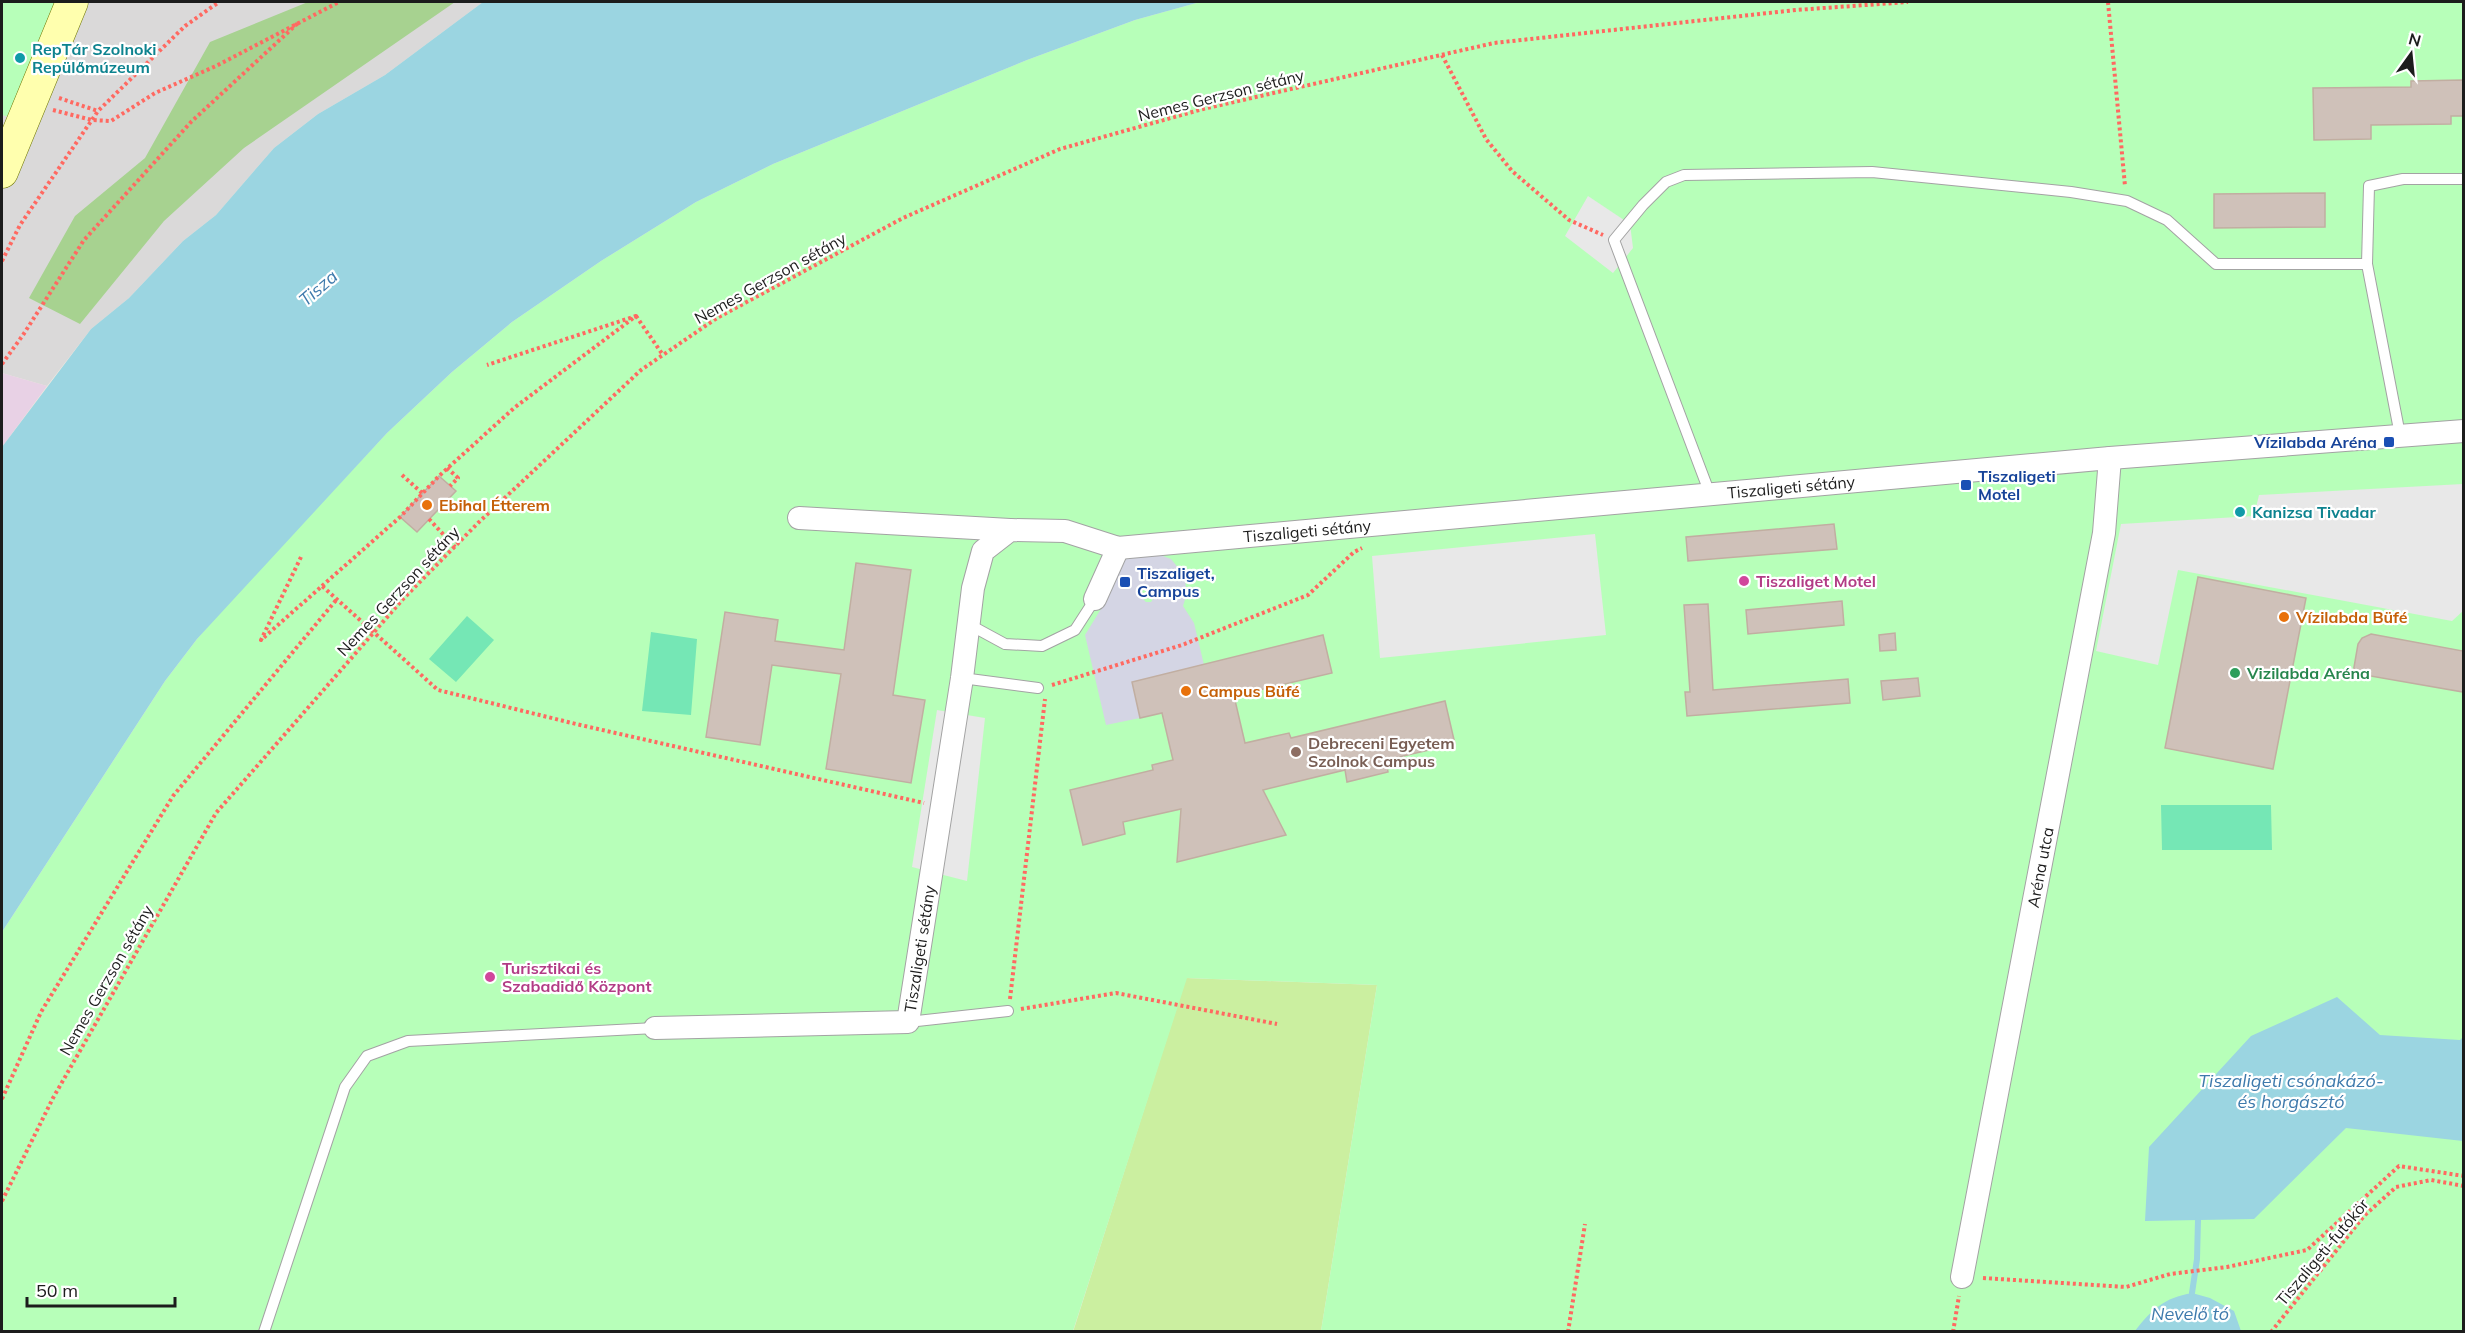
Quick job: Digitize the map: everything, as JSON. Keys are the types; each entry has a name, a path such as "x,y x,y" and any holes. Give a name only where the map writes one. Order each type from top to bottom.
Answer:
{"street":[{"path":"2,172 72,2"},
{"name":"Tiszaligeti sétány","path":"799,518 1065,531 1118,548 2110,458 2463,431"},
{"name":"Aréna utca","path":"1962,1277 2104,533 2110,458"},
{"name":"Tiszaligeti sétány","path":"655,1028 908,1022 970,625 973,588 983,551 1010,530"},
{"path":"1095,599 1118,548"}],"lane":[{"path":"1710,494 1614,240 1642,205 1666,182 1684,175 1872,172 2071,192 2127,201 2167,220 2216,264 2367,264"},
{"path":"2400,435 2367,264 2369,186 2403,179 2463,179"},
{"path":"970,625 1005,644 1042,646 1075,630 1095,599"},
{"path":"962,678 1042,687"},
{"path":"908,1022 1008,1011"},
{"path":"264,1332 345,1087 368,1056 408,1041 655,1028"}],"path":[{"path":"2,261 20,225 98,111 185,26 219,2"},
{"path":"30,104 92,120 111,121 155,93 216,66 339,2"},
{"name":"Nemes Gerzson sétány","path":"2,1201 53,1098 216,813 403,599 455,547 641,370 717,318 903,218 1060,149 1203,109 1506,42 1797,10 1908,2"},
{"path":"2108,2 2127,201"},
{"path":"2,364 84,240 191,122 298,24"},
{"path":"1442,55 1486,139 1512,171 1569,220 1614,240"},
{"path":"636,316 663,355"},
{"path":"487,365 636,316"},
{"path":"301,558 261,640 400,516 447,468 514,408 636,316"},
{"path":"447,468 458,478 450,486"},
{"path":"402,475 422,493"},
{"path":"429,519 455,547"},
{"path":"1277,1024 1116,993 1008,1011 1042,687 1182,645 1308,594 1354,552 1365,547"},
{"path":"322,586 438,690 576,724 942,807"},
{"path":"2,1099 41,1012 173,796 337,599"},
{"path":"1953,1332 1962,1277 2126,1287 2170,1274 2227,1267 2307,1250 2399,1166 2463,1176"},
{"name":"Tiszaligeti-futókör","path":"2271,1332 2364,1216 2396,1187 2431,1180 2463,1186"},
{"path":"1568,1332 1585,1224"}],"shaded area":[{"path":"2,2 483,2 385,75 318,114 274,148 216,215 183,241 129,298 91,329 47,386 2,373"},
{"path":"1588,196 1630,224 1633,248 1613,273 1565,236"},
{"path":"2,373 47,386 2,447"},
{"path":"2463,484 2463,611 2452,621 2178,570 2158,665 2096,651 2121,524 2254,516 2259,495"},
{"path":"1595,534 1606,635 1380,658 1372,556"},
{"path":"1155,553 1171,559 1184,575 1187,593 1183,606 1194,623 1204,665 1132,682 1140,718 1106,725 1085,635 1104,604 1122,562 1134,554","holes":["1152,587 1156,594 1151,602 1146,602 1141,597 1142,589"]},
{"path":"937,710 985,718 967,881 912,867"}],"green space":[{"name":"RepTár Szolnoki Repülőmúzeum","path":"2,2 62,2 13,118 2,115"},
{"path":"308,2 455,2 244,148 164,221 80,324 29,298 75,216 145,158 210,42"},
{"path":"1200,2 2463,2 2463,1331 1321,1331 1377,985 1187,978 1073,1331 2,1332 2,932 165,681 228,603 387,433 452,372 512,322 601,261 696,202 773,164 1027,60 1135,20"},
{"path":"467,616 494,640 456,682 429,659"},
{"path":"651,632 697,639 691,715 642,711"},
{"path":"2161,805 2271,805 2272,850 2162,850"},
{"path":"1186,978 1377,985 1321,1331 1073,1332"}],"water":[{"name":"Tisza","path":"483,2 1200,2 1135,20 1027,60 773,164 696,202 601,261 512,322 452,372 387,433 197,639 165,681 2,932 2,447 91,329 129,298 183,241 216,215 274,148 318,114 385,75"},
{"name":"Tiszaligeti csónakázó- és horgásztó","path":"2337,997 2380,1035 2460,1040 2463,1037 2463,1141 2346,1128 2254,1219 2145,1221 2149,1147 2251,1036"},
{"name":"Nevelő tó","path":"2192,1293 2210,1298 2234,1311 2241,1331 2135,1331 2147,1316 2166,1301"}],"building":[{"path":"2463,80 2463,116 2451,116 2451,124 2371,125 2371,139 2314,140 2313,88 2411,87 2411,81"},
{"path":"2325,193 2325,227 2214,228 2214,194"},
{"name":"Ebihal Étterem","path":"439,476 456,491 417,532 400,517"},
{"path":"1834,524 1837,549 1688,561 1686,537"},
{"path":"856,563 911,570 893,695 925,700 911,783 826,769 841,674 772,665 760,745 706,737 725,612 778,620 775,641 844,650"},
{"name":"Vizilabda Aréna","path":"2198,577 2306,598 2273,769 2165,748"},
{"path":"1842,601 1844,625 1748,634 1746,610"},
{"path":"1708,604 1713,690 1848,679 1850,703 1687,716 1685,692 1690,692 1684,605"},
{"path":"1895,633 1896,650 1880,651 1879,635"},
{"path":"2371,634 2463,651 2463,692 2353,673 2358,644 2362,638"},
{"name":"Debreceni Egyetem Szolnok Campus","path":"1323,635 1332,673 1234,696 1245,743 1289,733 1291,738 1445,701 1455,744 1386,760 1388,772 1347,782 1345,770 1263,790 1286,835 1177,862 1181,809 1123,822 1125,834 1083,845 1070,790 1153,770 1152,765 1173,760 1162,713 1140,718 1132,682"},
{"path":"1918,678 1920,696 1883,700 1881,681"}],"waterway":[{"path":"2192,1293 2197,1259 2198,1220"}],"place":[{"name":"RepTár Szolnoki Repülőmúzeum","path":"20,58"},
{"name":"Vízilabda Aréna","path":"2389,442"},
{"name":"Tiszaligeti Motel","path":"1966,485"},
{"name":"Ebihal Étterem","path":"427,505"},
{"name":"Kanizsa Tivadar","path":"2240,512"},
{"name":"Tiszaliget Motel","path":"1744,581"},
{"name":"Tiszaliget, Campus","path":"1125,582"},
{"name":"Vízilabda Büfé","path":"2284,617"},
{"name":"Vizilabda Aréna","path":"2235,673"},
{"name":"Campus Büfé","path":"1186,691"},
{"name":"Debreceni Egyetem Szolnok Campus","path":"1296,752"},
{"name":"Turisztikai és Szabadidő Központ","path":"490,977"}]}
